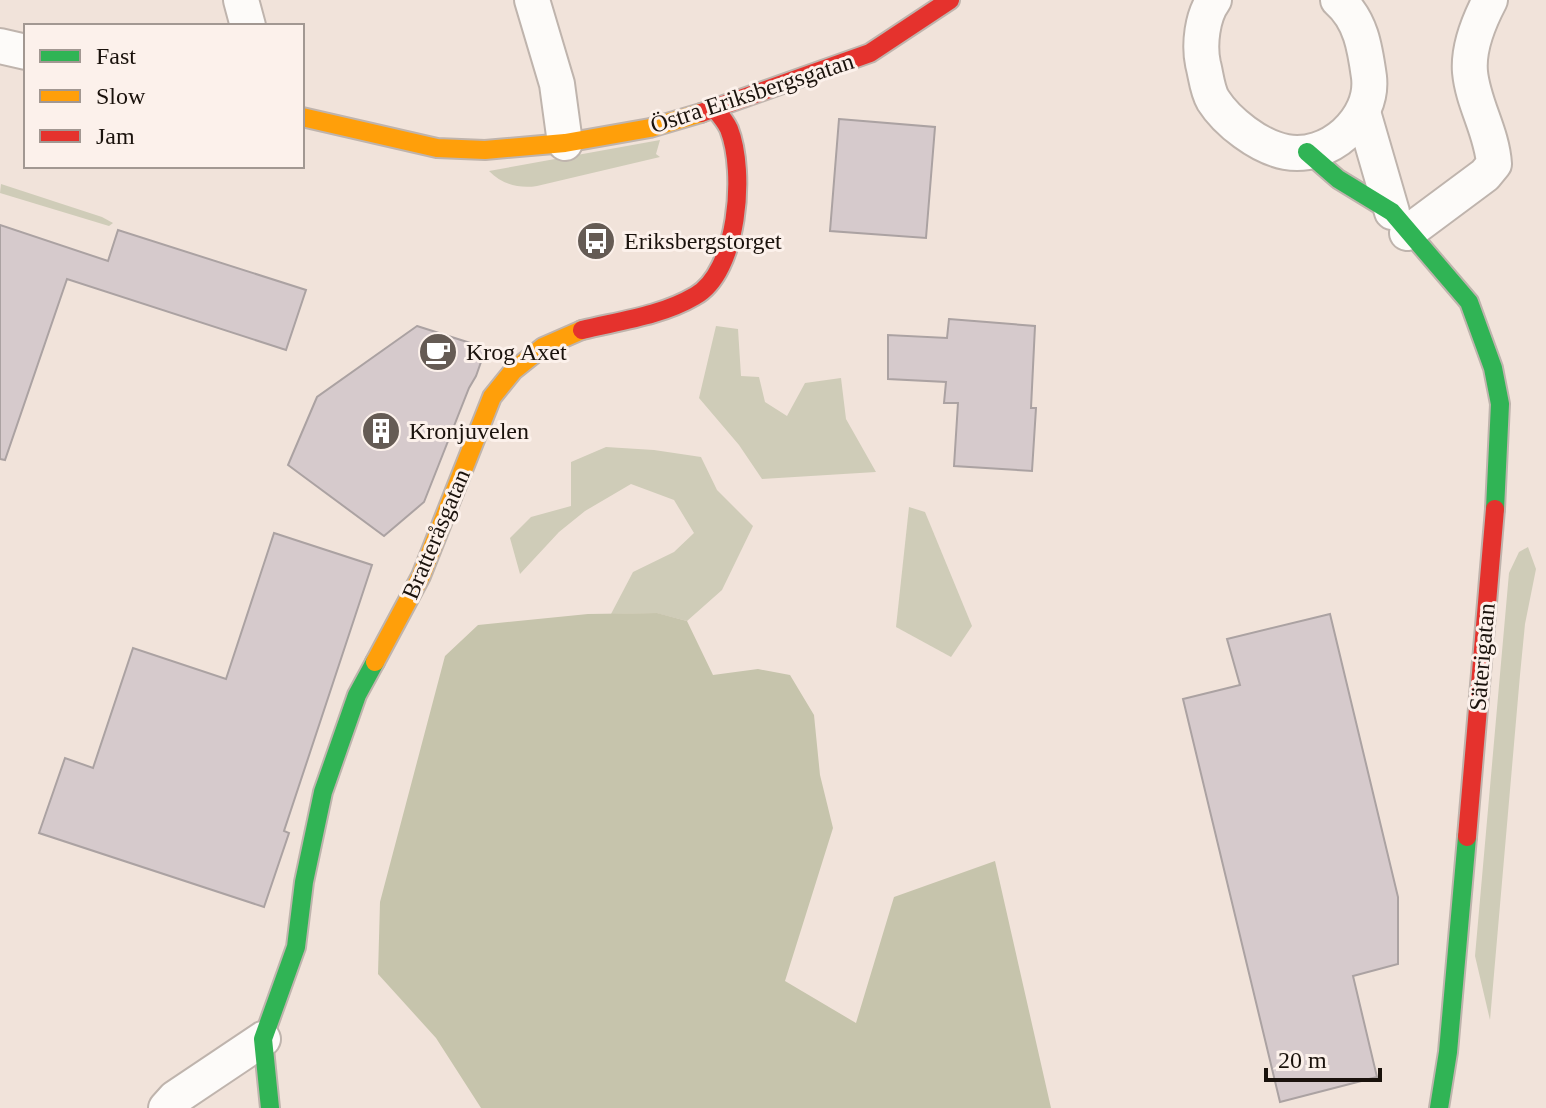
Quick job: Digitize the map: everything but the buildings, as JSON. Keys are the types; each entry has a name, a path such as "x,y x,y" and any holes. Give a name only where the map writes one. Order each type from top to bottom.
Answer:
{"street":[{"path":"241,0 247,24"},
{"path":"532,0 557,84 565,143"},
{"name":"Östra Eriksbergsgatan","path":"304,117 437,148 485,150 565,143 650,128 715,109 870,53 950,0"},
{"path":"1400,223 1485,175 1494,164 1493,149 1470,73 1472,50 1490,0"},
{"path":"1208,3 1202,57 1211,98 1238,127 1266,145 1286,153 1307,152 1326,146 1349,131 1363,112"},
{"name":"Säterigatan","path":"1346,3 1359,27 1366,55 1370,86 1363,112 1400,223"},
{"path":"0,46 24,52"},
{"name":"Bratteråsgatan","path":"270,1108 263,1039 296,947 304,882 323,792 357,695 421,576 492,397 513,371 543,347 582,330 667,309 696,296 709,286 726,255 735,220 737,167 729,128 715,109"},
{"name":"Säterigatan","path":"1307,152 1338,179 1400,223 1459,291 1474,312 1493,368 1500,404 1495,510 1461,907 1448,1052 1439,1108"},
{"path":"166,1108 175,1098 263,1039"}],"shaded area":[{"path":"660,140 656,154 660,157 537,186 511,184 489,171"},
{"path":"1,184 113,223 109,226 0,193"},
{"path":"716,326 738,329 741,376 759,377 765,402 787,416 805,383 841,378 846,419 876,472 762,479 739,445 699,398"},
{"path":"606,447 701,457 717,490 753,526 722,590 687,621 656,613 611,614 633,572 674,552 694,533 674,500 631,484 585,511 559,532 520,574 510,538 531,517 571,506 571,462"},
{"path":"909,507 925,512 972,626 951,657 896,627"},
{"path":"1528,547 1536,569 1525,624 1490,1020 1475,956 1509,573 1519,552"},
{"path":"657,613 687,621 713,675 758,669 790,675 814,715 820,775 833,828 785,981 856,1023 894,897 995,861 1051,1108 481,1108 436,1038 378,974 380,902 445,656 478,625 588,614"}],"traffic: fast":[{"path":"1307,152 1338,179 1392,212 1469,302 1493,368 1500,404 1495,509"},
{"path":"270,1108 263,1039 296,947 304,882 323,792 357,695 375,662"},
{"path":"1439,1108 1448,1052 1467,837"}],"traffic: slow":[{"path":"304,117 437,148 485,150 565,143 650,128 701,113"},
{"path":"375,662 421,576 492,397 513,371 543,347 582,330"}],"traffic: jam":[{"path":"701,113 870,53 950,0"},
{"path":"582,330 640,317 682,303 710,284 721,266 734,220 737,170 729,129 715,109"},
{"path":"1467,837 1495,509"}],"place":[{"name":"Eriksbergstorget","path":"596,241"},
{"name":"Krog Axet","path":"438,352"},
{"name":"Kronjuvelen","path":"381,431"}]}
